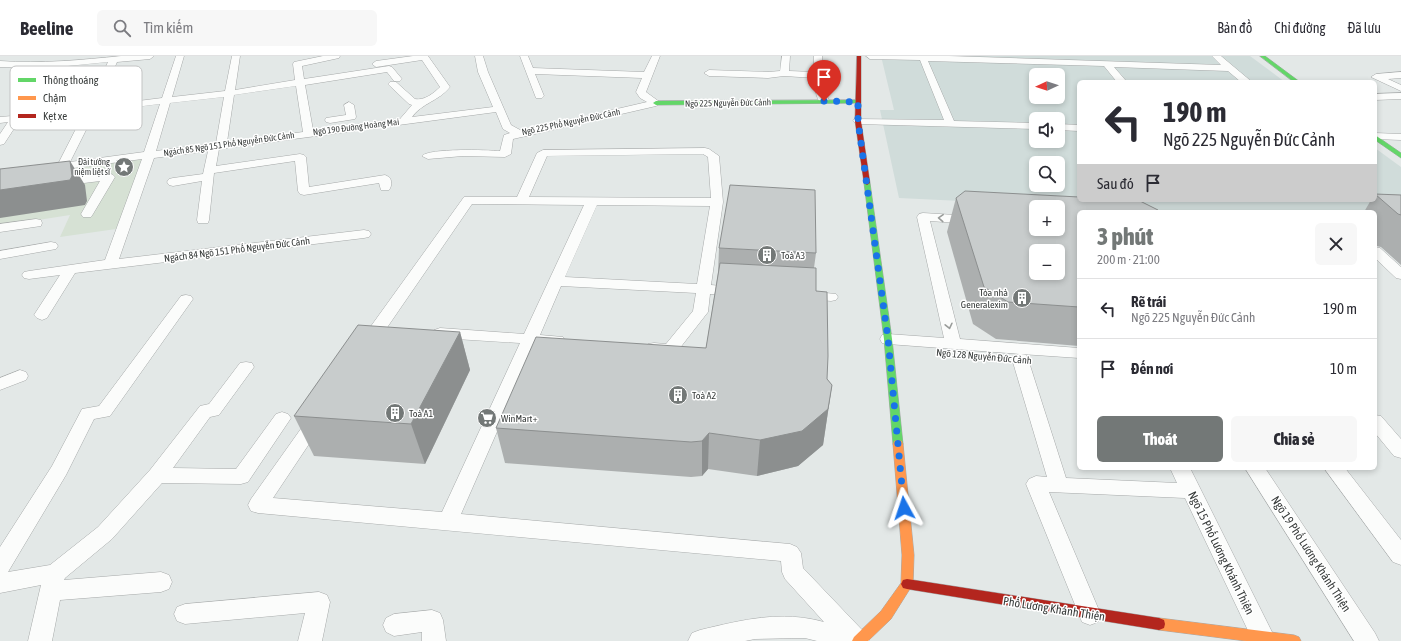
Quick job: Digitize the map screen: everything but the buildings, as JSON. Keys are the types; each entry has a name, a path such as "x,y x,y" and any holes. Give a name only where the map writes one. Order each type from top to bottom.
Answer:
{"street":[{"path":"856,641 886,615 907,584 908,555 889,344 858,121 860,56"},
{"path":"1262,56 1294,80"},
{"name":"Ngõ 225 Nguyễn Đức Cảnh","path":"656,103 858,102"},
{"path":"1377,138 1401,156"},
{"name":"Phố Lương Khánh Thiện","path":"907,584 1212,636 1294,641"}],"lane":[{"path":"0,64 46,65 150,56"},
{"path":"110,265 149,155 180,56"},
{"path":"203,220 209,174 218,146 231,93 236,56"},
{"path":"300,80 297,64 336,56"},
{"path":"142,104 231,93 424,56 430,68 439,76 445,87 438,96 420,103 411,111 404,121"},
{"name":"Ngõ 225 Phố Nguyễn Đức Cảnh","path":"479,56 483,72 507,127 520,134 656,103"},
{"path":"524,56 531,71 539,96"},
{"path":"656,56 641,88 641,92 646,98 656,103"},
{"path":"784,73 786,56"},
{"path":"818,56 818,75 820,90 824,101"},
{"path":"870,56 923,58 951,57 1027,61 1109,61 1231,68"},
{"path":"1216,56 1246,80"},
{"path":"923,58 950,123"},
{"path":"110,66 113,60"},
{"path":"1027,61 1032,68"},
{"path":"1109,61 1121,80"},
{"path":"300,80 358,79 389,69 395,81 412,102 420,103"},
{"path":"531,71 648,74"},
{"path":"709,73 768,75 784,73 818,75"},
{"path":"1401,75 1376,77 1401,88"},
{"name":"Ngõ 190 Đường Hoàng Mai","path":"300,80 308,129 404,121 499,109"},
{"path":"1377,97 1401,96"},
{"path":"308,129 351,117 349,105"},
{"path":"0,120 10,119"},
{"path":"858,121 1029,126"},
{"path":"0,142 10,127"},
{"path":"1065,127 1077,128"},
{"name":"Ngách 85 Ngõ 151 Phố Nguyễn Đức Cảnh","path":"39,169 218,146 308,129"},
{"path":"62,166 81,130"},
{"path":"428,156 464,153 505,154 508,137 520,134"},
{"path":"1377,136 1401,138"},
{"path":"521,201 543,153 705,151 713,156 716,202 700,312 670,349 639,347"},
{"path":"173,182 300,157 304,191 385,179 385,187"},
{"path":"96,178 105,161"},
{"path":"52,183 109,177 87,214"},
{"path":"359,354 384,329 468,200 716,202"},
{"path":"448,521 592,201"},
{"path":"953,344 923,217 983,220"},
{"path":"0,228 36,223"},
{"name":"Ngách 84 Ngõ 151 Phố Nguyễn Đức Cảnh","path":"29,275 364,234"},
{"path":"0,255 51,246"},
{"path":"1377,253 1397,271"},
{"path":"1377,267 1397,271"},
{"path":"42,315 70,270"},
{"path":"556,281 751,292"},
{"path":"791,294 831,297"},
{"path":"0,566 58,470 88,413 104,412 186,299"},
{"path":"422,332 569,342"},
{"path":"889,344 953,344 1077,353"},
{"name":"Ngõ 128 Nguyễn Đức Cảnh","path":"889,344 1077,364"},
{"path":"1020,359 1059,485"},
{"path":"40,641 53,582 105,533 157,475 206,410 213,411 246,367"},
{"path":"0,384 20,376"},
{"path":"325,406 258,505 448,521 790,554 793,572 856,641"},
{"path":"157,475 241,477 282,418"},
{"path":"1377,423 1401,451"},
{"name":"Ngõ 15 Phố Lương Khánh Thiện","path":"1181,470 1263,638"},
{"name":"Ngõ 19 Phố Lương Khánh Thiện","path":"1256,470 1367,641"},
{"path":"1336,470 1401,556"},
{"path":"1090,615 1036,484 1192,491"},
{"path":"0,584 53,582 161,582"},
{"path":"185,614 319,602 310,641"},
{"path":"394,625 432,620 434,641"},
{"path":"700,641 755,628 805,627 856,641"}],"shaded area":[{"path":"881,56 1250,56 1282,80 1077,80 1077,202 1377,202 1377,149 1401,167 1401,222 1377,213 1377,210 1149,210 1065,206 1065,200 1029,200 1029,204 899,198 880,110 894,110"},
{"path":"145,158 116,229 60,237 70,215 0,226 0,177"}],"traffic: fast":[{"path":"1262,56 1294,80"},
{"path":"656,103 858,102"},
{"path":"1377,138 1401,156"},
{"path":"867,183 888,339 898,444"}],"traffic: slow":[{"path":"859,641 886,615 907,584 908,555 898,444"},
{"path":"1159,624 1294,641"}],"traffic: jam":[{"path":"859,56 858,121 867,183"},
{"path":"907,584 1159,624"}],"place":[{"name":"Đài tưởng niệm liệt sĩ","path":"124,167"},
{"name":"Toà A3","path":"767,255"},
{"name":"Tòa nhà Generalexim","path":"1022,298"},
{"name":"Toà A2","path":"678,395"},
{"name":"Toà A1","path":"395,413"},
{"name":"WinMart+","path":"487,418"}],"route":[{"path":"824,101 858,102 858,121 888,339 904,508"}]}
